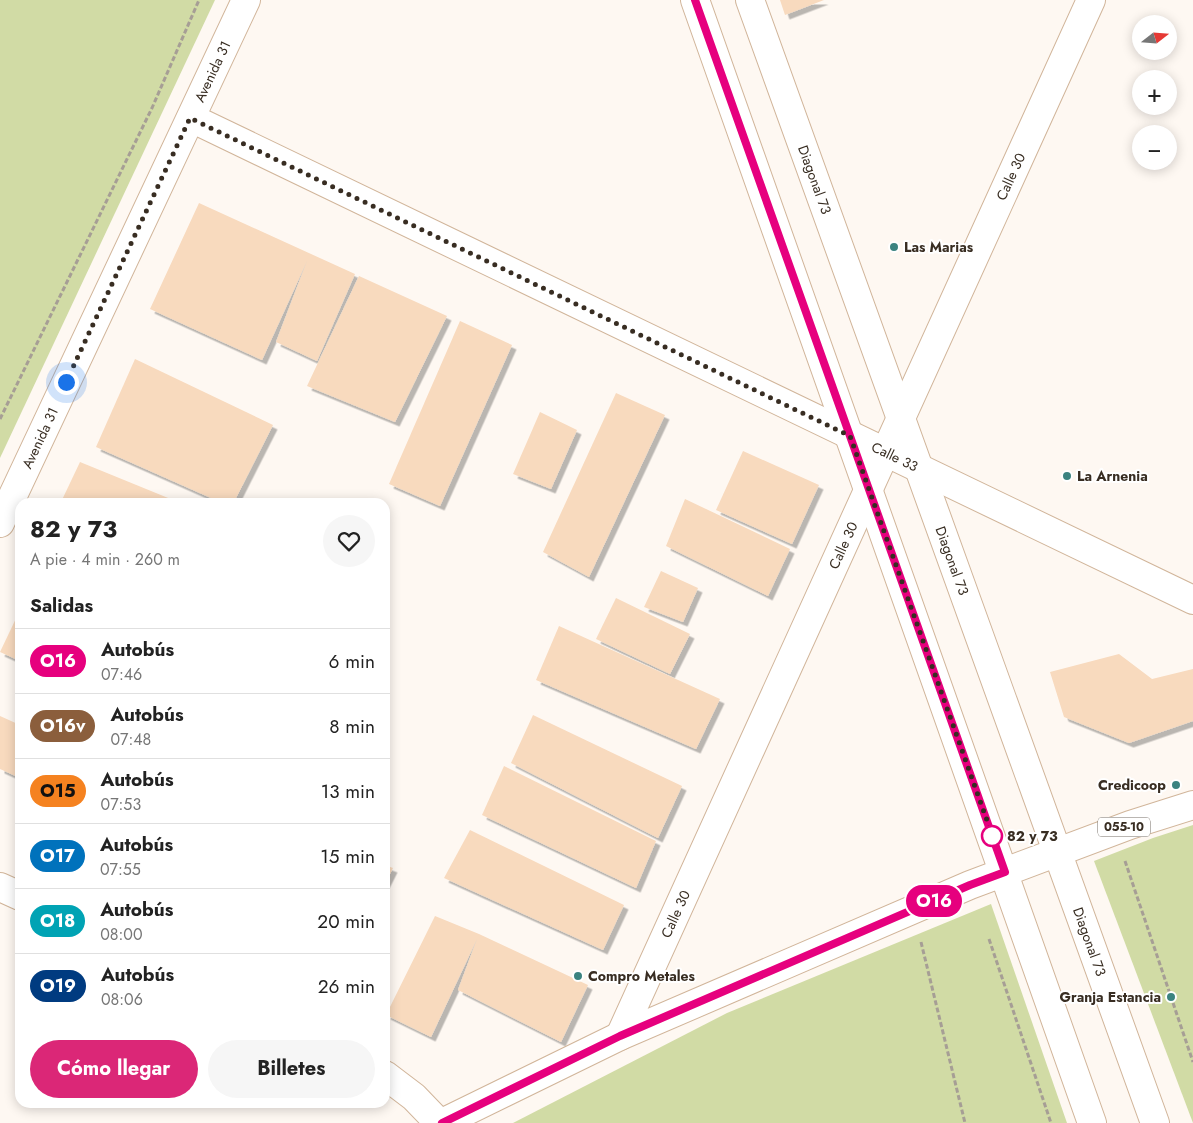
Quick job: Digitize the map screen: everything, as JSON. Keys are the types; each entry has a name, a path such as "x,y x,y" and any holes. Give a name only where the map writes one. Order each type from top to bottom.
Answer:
{"main road":[{"name":"Avenida 31","path":"0,523 246,0"},
{"path":"695,0 1005,872 1092,1123"},
{"name":"Diagonal 73","path":"750,0 1155,1123"},
{"name":"Calle 30","path":"620,1036 1091,0"},
{"name":"Calle 33","path":"190,118 1193,600"},
{"name":"055-10","path":"440,1123 620,1036 970,885 1112,831 1193,805"},
{"path":"0,887 15,894"},
{"path":"390,1079 414,1097 440,1123"}],"path":[{"path":"0,418 148,117 199,0"},
{"path":"1112,831 1125,862 1193,1062"},
{"path":"988,936 1051,1123"}],"green space":[{"path":"0,0 215,0 0,458"},
{"path":"1193,825 1193,1123 1094,861"},
{"path":"991,904 1067,1123 513,1123 727,1013"}],"building":[{"path":"780,0 824,0 785,15"},
{"path":"199,203 355,274 317,361 276,342 307,261 262,360 150,309"},
{"path":"359,276 447,316 395,422 307,386"},
{"path":"460,321 512,345 440,506 389,484"},
{"path":"135,359 273,425 236,498 211,498 96,447"},
{"path":"616,393 665,415 589,577 543,552"},
{"path":"540,412 577,430 551,489 513,474"},
{"path":"743,451 819,485 792,544 716,510"},
{"path":"80,462 168,498 63,498"},
{"path":"685,499 790,549 768,596 666,546"},
{"path":"661,571 698,588 683,622 644,607"},
{"path":"616,598 690,634 670,674 596,639"},
{"path":"15,620 15,659 0,652"},
{"path":"559,626 720,699 696,749 536,680"},
{"name":"Credicoop","path":"1119,654 1152,679 1193,669 1193,721 1129,743 1064,717 1050,672"},
{"path":"533,715 682,786 658,838 511,763"},
{"path":"0,716 15,723 15,776 0,769"},
{"path":"504,766 656,841 636,888 482,815"},
{"path":"470,830 624,905 603,950 444,878"},
{"path":"435,916 479,934 588,985 561,1042 458,990 477,939 431,1037 390,1017 390,1007"}],"bus line":[{"name":"O16","path":"442,1123 620,1036 970,885 1005,872 695,0"}],"place":[{"name":"Las Marias","path":"894,247"},
{"name":"La Arnenia","path":"1067,476"},
{"name":"Credicoop","path":"1176,785"},
{"name":"82 y 73","path":"992,836"},
{"name":"Compro Metales","path":"578,976"},
{"name":"Granja Estancia","path":"1171,997"}],"route":[{"path":"66,382 190,118 850,436 994,840 992,836"}]}
